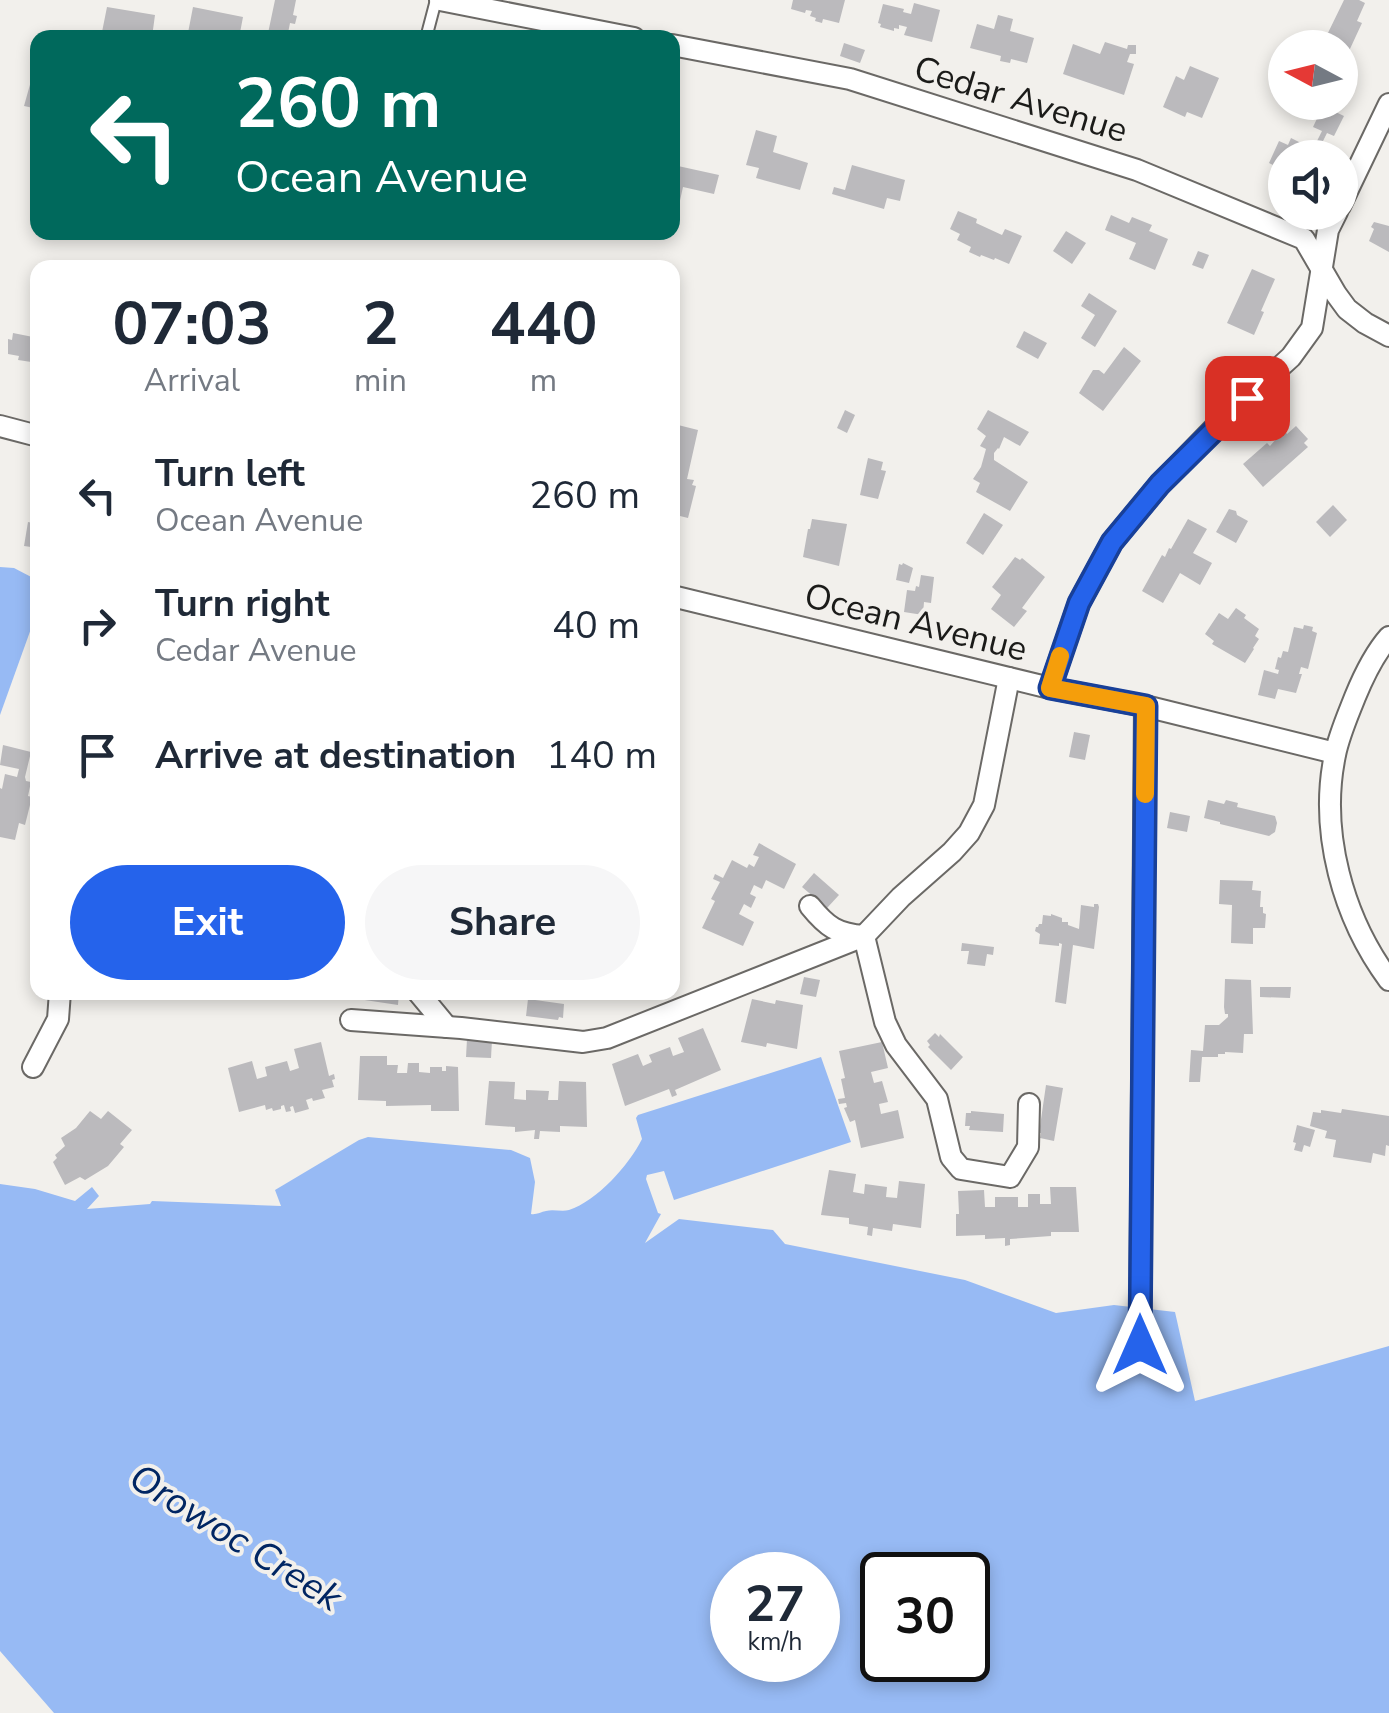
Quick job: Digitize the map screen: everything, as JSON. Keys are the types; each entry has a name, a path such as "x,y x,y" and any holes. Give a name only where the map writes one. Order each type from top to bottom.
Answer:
{"street":[{"path":"438,0 593,30"},
{"name":"Cedar Avenue","path":"680,47 850,80 1137,170 1304,238 1348,308 1364,323 1389,336"},
{"path":"1358,168 1389,104"},
{"path":"1050,688 1079,603 1112,542 1160,484 1291,357 1312,328 1328,230"},
{"path":"0,426 30,434"},
{"name":"Ocean Avenue","path":"680,598 1335,753"},
{"path":"1389,637 1364,674 1335,753 1330,791 1339,880 1372,956 1389,980"},
{"path":"351,1020 583,1042 607,1038 864,936 969,833 984,805 1009,678"},
{"path":"1140,1345 1146,706"},
{"path":"810,906 844,935 864,936"},
{"path":"864,936 885,1022 896,1046 937,1099 951,1156 961,1169 1010,1176 1028,1147 1029,1104"},
{"path":"33,1067 58,1019 59,1000"},
{"path":"425,1000 447,1027"}],"lane":[{"path":"429,30 438,0"}],"water":[{"path":"0,567 14,568 30,576 30,631 0,715"},
{"name":"Orowoc Creek","path":"821,1057 851,1142 674,1200 664,1171 647,1175 661,1214 645,1243 679,1219 773,1230 785,1244 965,1280 1056,1313 1114,1305 1175,1312 1195,1401 1389,1346 1389,1713 54,1713 0,1651 0,1184 75,1201 92,1187 99,1196 87,1209 152,1201 281,1206 275,1190 368,1137 511,1150 530,1158 535,1182 531,1214 566,1211 590,1199 629,1160 642,1139 636,1118"}],"building":[{"path":"275,0 296,0 295,24 290,23 289,30 269,30"},
{"path":"793,0 845,0 839,23 823,19 822,23 810,16 812,11 791,9"},
{"path":"1344,0 1365,3 1357,21 1362,23 1358,32 1329,30"},
{"path":"914,3 940,10 932,42 904,35 907,27 899,25 894,31 878,23 883,4 911,14"},
{"path":"107,7 155,15 153,30 102,30"},
{"path":"193,7 243,17 241,30 189,30"},
{"path":"998,15 1013,19 1010,31 1034,38 1027,63 1000,61 1001,56 970,48 977,24 994,29"},
{"path":"1105,42 1127,49 1128,45 1136,45 1136,54 1130,54 1127,62 1134,64 1124,95 1063,74 1073,44 1100,54"},
{"path":"844,43 865,50 860,63 840,56"},
{"path":"1190,66 1219,78 1202,118 1187,112 1185,117 1163,107 1176,76 1184,80"},
{"path":"30,85 30,107 24,106"},
{"path":"1316,120 1342,120 1334,136 1327,133 1324,140 1318,140 1322,131 1313,127"},
{"path":"756,130 777,136 773,152 808,163 800,190 756,178 759,168 746,165"},
{"path":"852,165 905,180 900,201 887,198 884,209 832,194 834,187 845,190"},
{"path":"680,166 719,175 714,194 683,187 680,200"},
{"path":"958,211 1002,235 1005,229 1022,236 1009,264 969,252 971,247 957,240 960,234 950,229"},
{"path":"1111,215 1129,223 1132,217 1152,225 1149,231 1168,239 1155,270 1129,259 1136,243 1105,230"},
{"path":"1374,222 1389,226 1389,252 1369,241"},
{"path":"1066,231 1086,243 1072,264 1053,251"},
{"path":"1198,251 1209,255 1203,269 1192,265"},
{"path":"1252,269 1275,279 1254,335 1227,323"},
{"path":"1089,293 1117,311 1095,347 1081,338 1095,315 1081,306"},
{"path":"1024,331 1047,343 1038,359 1016,347"},
{"path":"13,333 30,336 30,362 8,354 8,339 12,340"},
{"path":"1124,347 1141,361 1103,411 1079,393 1093,370 1104,374"},
{"path":"845,410 855,415 847,433 837,428"},
{"path":"988,410 1029,432 1020,446 1004,437 994,453 994,460 1028,482 1010,511 976,492 980,483 973,479 986,449 980,446 986,436 977,429"},
{"path":"680,426 698,430 687,479 694,480 692,485 696,486 688,518 680,516"},
{"path":"1296,426 1308,439 1304,443 1308,447 1263,487 1243,464 1267,443 1270,446 1284,430 1287,434"},
{"path":"868,458 883,462 881,470 886,471 878,499 860,495"},
{"path":"1333,505 1347,520 1330,537 1316,522"},
{"path":"1229,509 1248,521 1236,543 1216,532"},
{"path":"984,513 1003,525 983,555 966,543"},
{"path":"812,519 847,524 839,566 803,557"},
{"path":"1188,519 1207,529 1193,553 1212,563 1200,585 1180,573 1163,603 1142,591"},
{"path":"28,522 30,522 30,547 24,546"},
{"path":"1015,557 1022,558 1045,577 1022,608 1027,611 1014,627 991,609 1001,595 992,587"},
{"path":"899,564 913,568 909,583 896,580"},
{"path":"921,575 934,577 931,603 924,602 923,615 904,612 907,590 919,587"},
{"path":"1236,608 1259,629 1255,636 1259,639 1245,663 1212,644 1214,641 1205,634 1219,613 1228,619"},
{"path":"1304,625 1313,627 1312,631 1317,633 1308,669 1301,667 1296,693 1278,689 1275,699 1258,695 1264,670 1278,674 1278,657 1283,651 1288,652 1294,627 1303,629"},
{"path":"1074,732 1090,735 1085,760 1069,757"},
{"path":"3,745 30,752 25,777 30,782 30,805 25,825 19,823 15,840 0,837 0,788 5,774 17,777 19,769 0,765"},
{"path":"1208,800 1224,804 1226,800 1238,803 1237,807 1275,816 1275,832 1269,836 1204,818"},
{"path":"1170,812 1190,816 1187,832 1167,828"},
{"path":"759,843 796,864 784,889 766,880 762,889 754,885 750,894 756,897 751,908 744,904 739,914 754,922 743,946 702,928 720,882 713,879 715,874 723,878 732,860 747,868 749,864 754,867 759,857 753,855"},
{"path":"814,873 839,895 827,908 802,887"},
{"path":"1220,880 1253,881 1252,890 1261,891 1265,928 1253,928 1253,944 1231,943 1232,905 1219,904"},
{"path":"1081,905 1099,907 1094,949 1073,945 1066,1004 1055,1002 1062,944 1039,944 1036,927 1042,924 1043,915 1051,914 1079,929"},
{"path":"962,943 994,947 993,955 987,954 985,966 967,964 969,951 961,951"},
{"path":"804,977 820,980 816,997 800,994"},
{"path":"1225,979 1251,980 1253,1034 1244,1034 1243,1053 1202,1057 1200,1082 1189,1082 1191,1050 1203,1051 1205,1025 1219,1025 1228,1017 1224,1007"},
{"path":"1260,987 1291,987 1290,998 1260,997"},
{"path":"752,999 803,1005 797,1049 741,1042"},
{"path":"365,1000 398,1000 398,1005"},
{"path":"528,1000 564,1004 563,1018 558,1020 526,1016"},
{"path":"703,1028 721,1070 675,1090 677,1095 672,1097 669,1089 625,1106 612,1064 638,1054 643,1066 652,1062 649,1055 670,1047 673,1056 684,1052 678,1038"},
{"path":"935,1033 963,1057 951,1070 928,1047 927,1041"},
{"path":"467,1039 492,1040 491,1058 466,1057"},
{"path":"321,1042 329,1076 334,1074 335,1079 334,1087 322,1090 325,1098 306,1100 309,1109 295,1113 293,1106 286,1112 284,1105 273,1111 266,1110 265,1105 239,1112 228,1068 252,1061 257,1079 267,1076 265,1067 287,1061 290,1071 299,1068 294,1049"},
{"path":"882,1042 888,1068 871,1072 874,1083 882,1081 888,1102 879,1104 881,1114 898,1110 904,1138 861,1148 855,1120 850,1122 846,1103 839,1104 838,1099 845,1098 841,1079 845,1078 839,1051"},
{"path":"360,1056 387,1056 387,1065 398,1065 397,1073 407,1073 408,1063 419,1063 419,1072 430,1073 430,1067 446,1071 446,1066 458,1067 459,1111 431,1111 431,1105 386,1106 386,1101 358,1100"},
{"path":"489,1081 515,1082 514,1099 526,1100 526,1090 549,1091 548,1100 558,1100 559,1081 586,1082 587,1127 560,1126 560,1132 540,1131 539,1139 534,1139 535,1130 515,1132 515,1127 485,1125"},
{"path":"1046,1085 1063,1088 1054,1141 1040,1138 1039,1133"},
{"path":"1342,1109 1389,1116 1385,1156 1373,1153 1371,1163 1333,1157 1336,1140 1325,1138 1327,1131 1310,1126 1313,1112 1341,1113"},
{"path":"90,1111 101,1119 108,1111 132,1130 108,1166 85,1180 80,1177 65,1185 53,1162 55,1155 65,1146 61,1138"},
{"path":"966,1113 1004,1114 1003,1132 969,1130 970,1126 965,1126"},
{"path":"1297,1125 1315,1130 1310,1147 1304,1145 1302,1152 1294,1150"},
{"path":"829,1170 856,1174 853,1192 864,1194 865,1184 887,1187 886,1197 897,1198 899,1181 925,1184 921,1228 893,1224 892,1231 873,1228 872,1236 867,1235 868,1227 849,1224 849,1218 821,1215"},
{"path":"1050,1187 1076,1187 1079,1232 1010,1239 1010,1245 1005,1246 1005,1238 956,1236 958,1191 984,1190 985,1207 995,1207 995,1197 1018,1197 1018,1207 1028,1207 1028,1194 1040,1194 1040,1204 1051,1204"}],"slow traffic":[{"path":"1060,656 1050,688 1146,706 1145,794"}],"route":[{"path":"1140,1345 1146,706 1050,688 1079,603 1112,542 1160,484 1247,398"}]}
